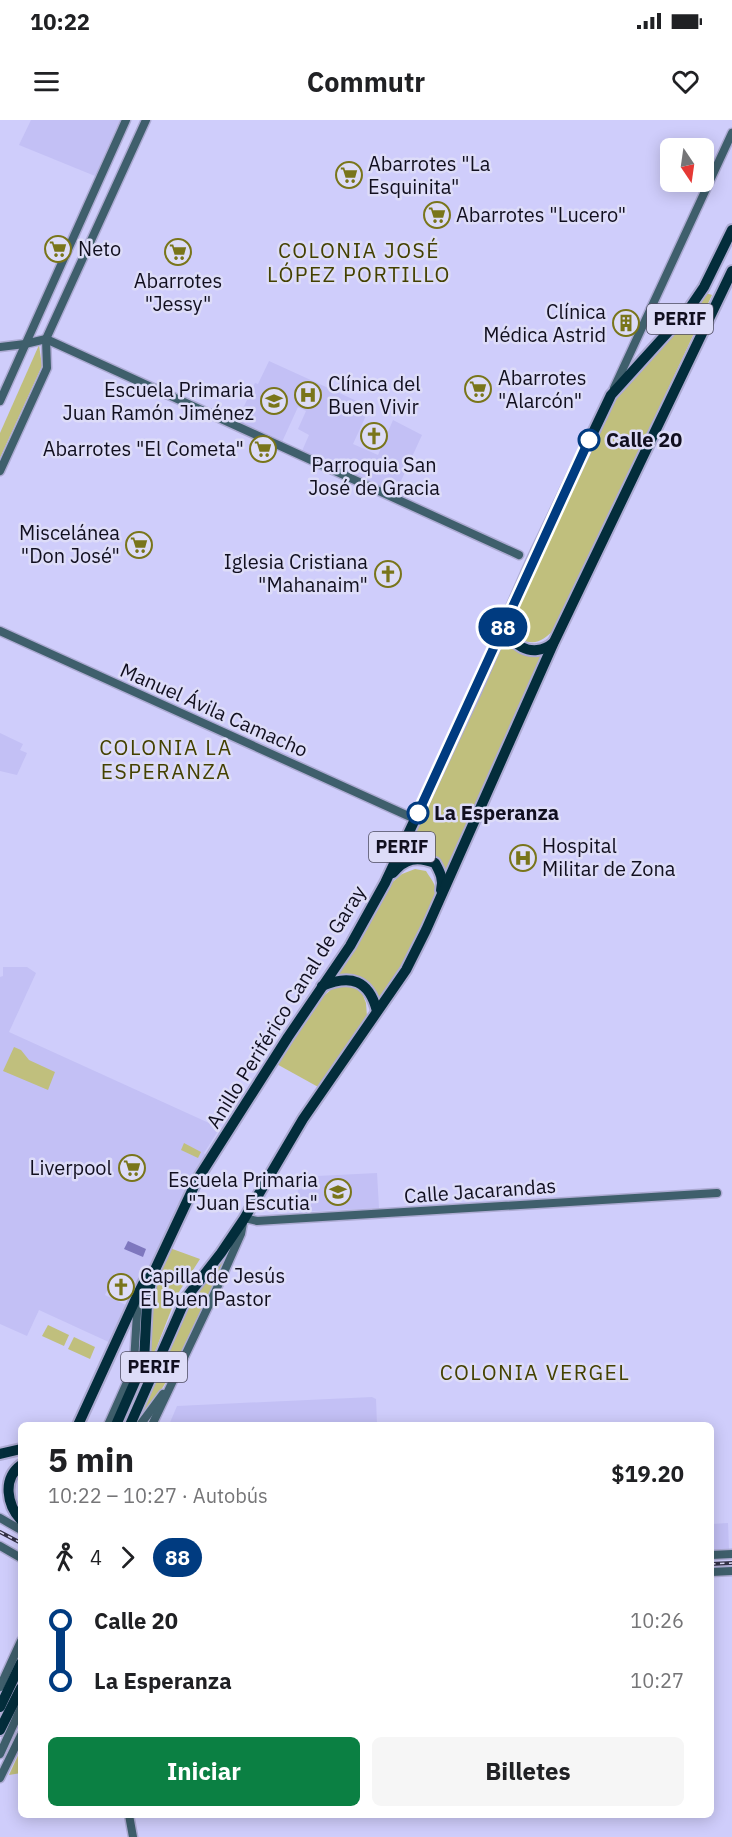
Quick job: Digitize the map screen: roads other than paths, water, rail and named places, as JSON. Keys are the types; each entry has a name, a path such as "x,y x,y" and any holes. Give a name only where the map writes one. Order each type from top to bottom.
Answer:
{"highway":[{"name":"PERIF","path":"611,395 689,309 704,287 732,230"},
{"name":"PERIF","path":"131,1422 186,1298 245,1219 303,1119 406,970 439,902 554,642 732,271"},
{"name":"Anillo Periférico Canal de Garay","path":"152,1276 197,1180 350,946 385,883 611,395"},
{"path":"509,613 508,632 520,647 528,651 538,651 554,642"},
{"path":"385,883 400,865 413,858 422,858 435,863 440,873 443,884 439,902"},
{"path":"322,986 335,981 350,980 364,986 374,999 377,1011"},
{"name":"PERIF","path":"117,1422 142,1367 152,1276"},
{"path":"79,1422 138,1294 144,1282 152,1276"},
{"path":"0,1454 18,1450"},
{"path":"18,1467 9,1483 9,1498 18,1516"},
{"path":"0,1707 18,1668"},
{"path":"0,1729 18,1694"}],"street":[{"path":"0,401 126,120"},
{"path":"0,471 47,368 46,339 146,120"},
{"name":"Anillo Periférico Canal de Garay","path":"611,395 732,133"},
{"path":"89,203 105,210"},
{"path":"0,347 46,339 519,555"},
{"name":"Manuel Ávila Camacho","path":"0,631 415,819"},
{"name":"Calle Jacarandas","path":"245,1219 257,1221 717,1193"},
{"path":"154,1422 241,1234 245,1219"},
{"path":"109,1422 132,1370 138,1294"},
{"path":"142,1422 179,1371"},
{"path":"0,1518 18,1528"},
{"path":"0,1546 18,1556"},
{"path":"714,1555 732,1554"},
{"path":"714,1572 732,1570"},
{"path":"0,1687 18,1648"},
{"path":"0,1754 18,1715"},
{"path":"0,1778 18,1741"},
{"path":"130,1818 133,1837"}],"railway":[{"path":"0,1532 18,1541"},
{"path":"714,1564 732,1563"}],"place":[{"name":"Abarrotes \"La Esquinita\"","path":"349,175"},
{"name":"Abarrotes \"Lucero\"","path":"437,215"},
{"name":"Neto","path":"58,249"},
{"name":"Abarrotes \"Jessy\"","path":"178,252"},
{"name":"Clínica Médica Astrid","path":"626,323"},
{"name":"Abarrotes \"Alarcón\"","path":"478,389"},
{"name":"Clínica del Buen Vivir","path":"308,395"},
{"name":"Escuela Primaria Juan Ramón Jiménez","path":"274,401"},
{"name":"Parroquia San José de Gracia","path":"374,436"},
{"name":"Calle 20","path":"589,440"},
{"name":"Abarrotes \"El Cometa\"","path":"263,449"},
{"name":"Miscelánea \"Don José\"","path":"139,545"},
{"name":"Iglesia Cristiana \"Mahanaim\"","path":"388,574"},
{"name":"La Esperanza","path":"418,813"},
{"name":"Hospital Militar de Zona","path":"523,858"},
{"name":"Liverpool","path":"132,1168"},
{"name":"Escuela Primaria \"Juan Escutia\"","path":"338,1192"},
{"name":"Capilla de Jesús El Buen Pastor","path":"121,1287"}],"district":[{"name":"COLONIA JOSÉ LÓPEZ PORTILLO","path":"359,263"},
{"name":"COLONIA LA ESPERANZA","path":"166,760"},
{"name":"COLONIA VERGEL","path":"535,1373"}]}
